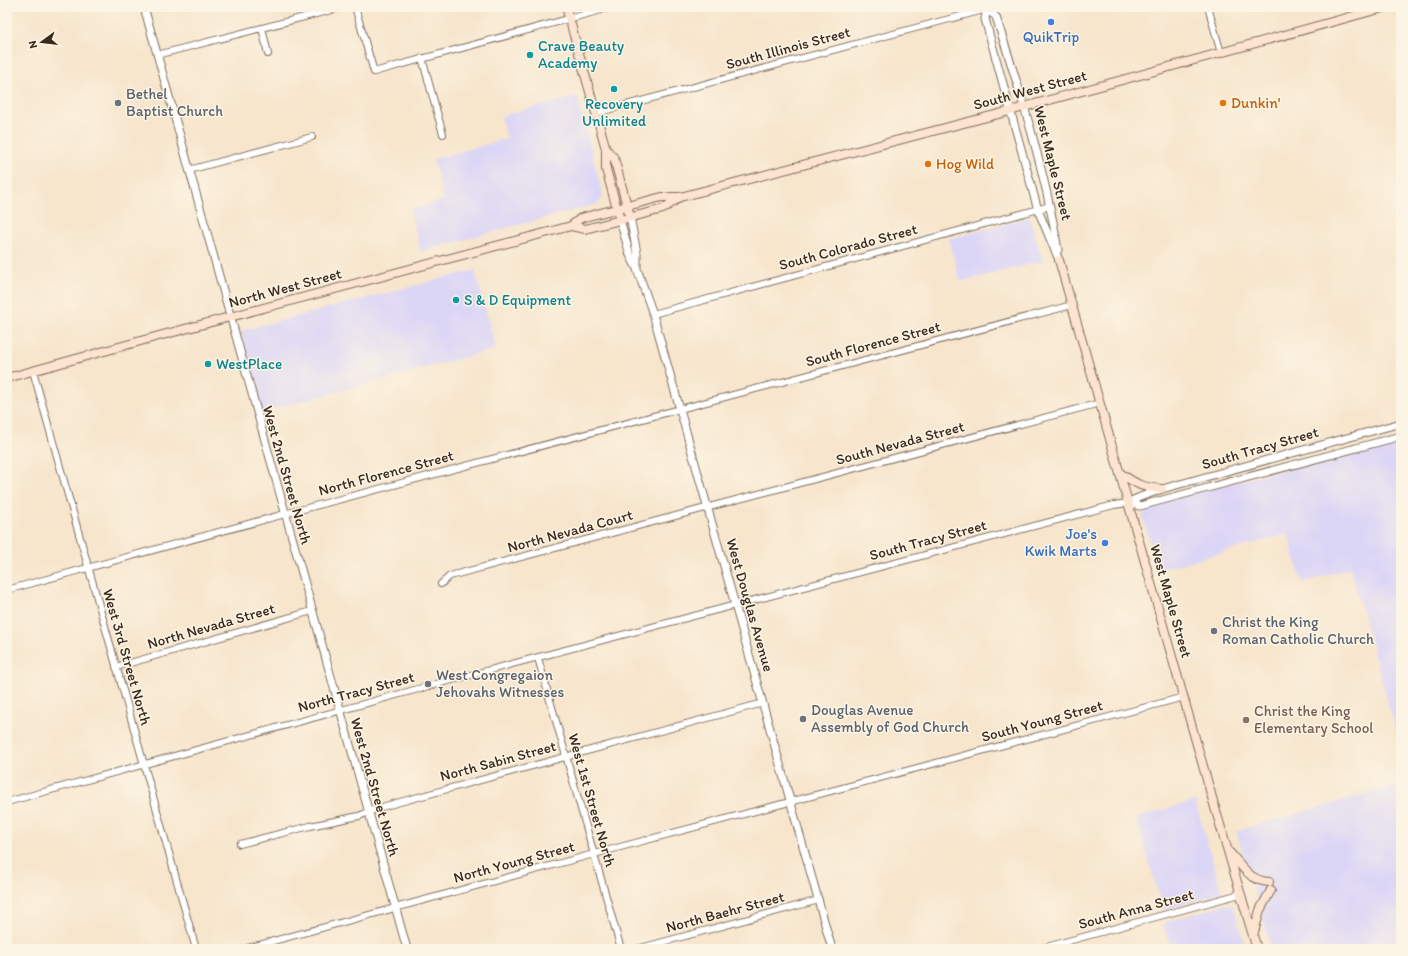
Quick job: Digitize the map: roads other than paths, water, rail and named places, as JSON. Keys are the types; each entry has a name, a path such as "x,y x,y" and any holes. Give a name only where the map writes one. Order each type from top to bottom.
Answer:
{"main road":[{"name":"West Douglas Avenue","path":"566,7 606,149 606,169 620,220"},
{"name":"South West Street","path":"617,208 662,197 680,197 1010,111 1386,7"},
{"name":"West Douglas Avenue","path":"606,149 614,158 630,217"},
{"name":"South West Street","path":"620,220 663,209 680,197"},
{"name":"North West Street","path":"7,378 571,226 581,218 617,208"},
{"name":"North West Street","path":"571,226 585,229 620,220"},
{"name":"West Maple Street","path":"1059,260 1256,949"},
{"path":"1120,473 1139,486 1162,489"},
{"path":"1228,850 1250,875 1258,880 1269,882"},
{"path":"1253,937 1260,910 1271,890"}],"street":[{"name":"West 2nd Street North","path":"144,7 188,170 407,949"},
{"path":"157,55 343,7"},
{"path":"355,7 374,72 612,7"},
{"path":"1208,7 1221,53"},
{"name":"West Maple Street","path":"987,8 996,17 1025,107 1050,206 1059,260"},
{"name":"West Maple Street","path":"987,8 985,19 1024,161 1038,210 1059,260"},
{"name":"South Illinois Street","path":"596,113 987,8"},
{"path":"262,28 268,54"},
{"path":"422,58 443,134"},
{"path":"188,170 312,137"},
{"path":"1024,161 1038,157"},
{"name":"South Colorado Street","path":"653,314 1050,206"},
{"name":"West Douglas Avenue","path":"630,217 637,253 638,269"},
{"name":"West Douglas Avenue","path":"620,220 630,255 638,269 653,314 832,949"},
{"name":"South Florence Street","path":"680,408 1072,305"},
{"name":"West 3rd Street North","path":"33,371 196,949"},
{"name":"South Nevada Street","path":"708,508 1100,403"},
{"name":"North Florence Street","path":"7,590 680,408"},
{"name":"South Tracy Street","path":"1128,503 1137,497 1162,489 1401,423"},
{"name":"South Tracy Street","path":"735,605 1114,505 1128,503 1140,506 1401,436"},
{"name":"North Nevada Court","path":"441,584 450,576 708,508"},
{"name":"North Tracy Street","path":"7,802 340,710 735,605"},
{"name":"North Nevada Street","path":"116,667 312,611"},
{"name":"West 1st Street North","path":"538,658 621,949"},
{"name":"South Young Street","path":"791,802 1184,697"},
{"name":"North Sabin Street","path":"240,844 310,826 359,816 378,808 763,704"},
{"name":"North Young Street","path":"244,949 791,802"},
{"name":"South Anna Street","path":"1039,949 1240,894"},
{"name":"North Baehr Street","path":"637,949 819,900"}],"place":[{"name":"QuikTrip","path":"1051,22"},
{"name":"Crave Beauty Academy","path":"530,55"},
{"name":"Recovery Unlimited","path":"614,89"},
{"name":"Bethel Baptist Church","path":"118,103"},
{"name":"Dunkin'","path":"1223,103"},
{"name":"Hog Wild","path":"928,164"},
{"name":"S & D Equipment","path":"456,300"},
{"name":"WestPlace","path":"208,364"},
{"name":"Joe's Kwik Marts","path":"1105,543"},
{"name":"Christ the King Roman Catholic Church","path":"1214,631"},
{"name":"West Congregaion Jehovahs Witnesses","path":"428,684"},
{"name":"Douglas Avenue Assembly of God Church","path":"803,719"},
{"name":"Christ the King Elementary School","path":"1246,720"}]}
